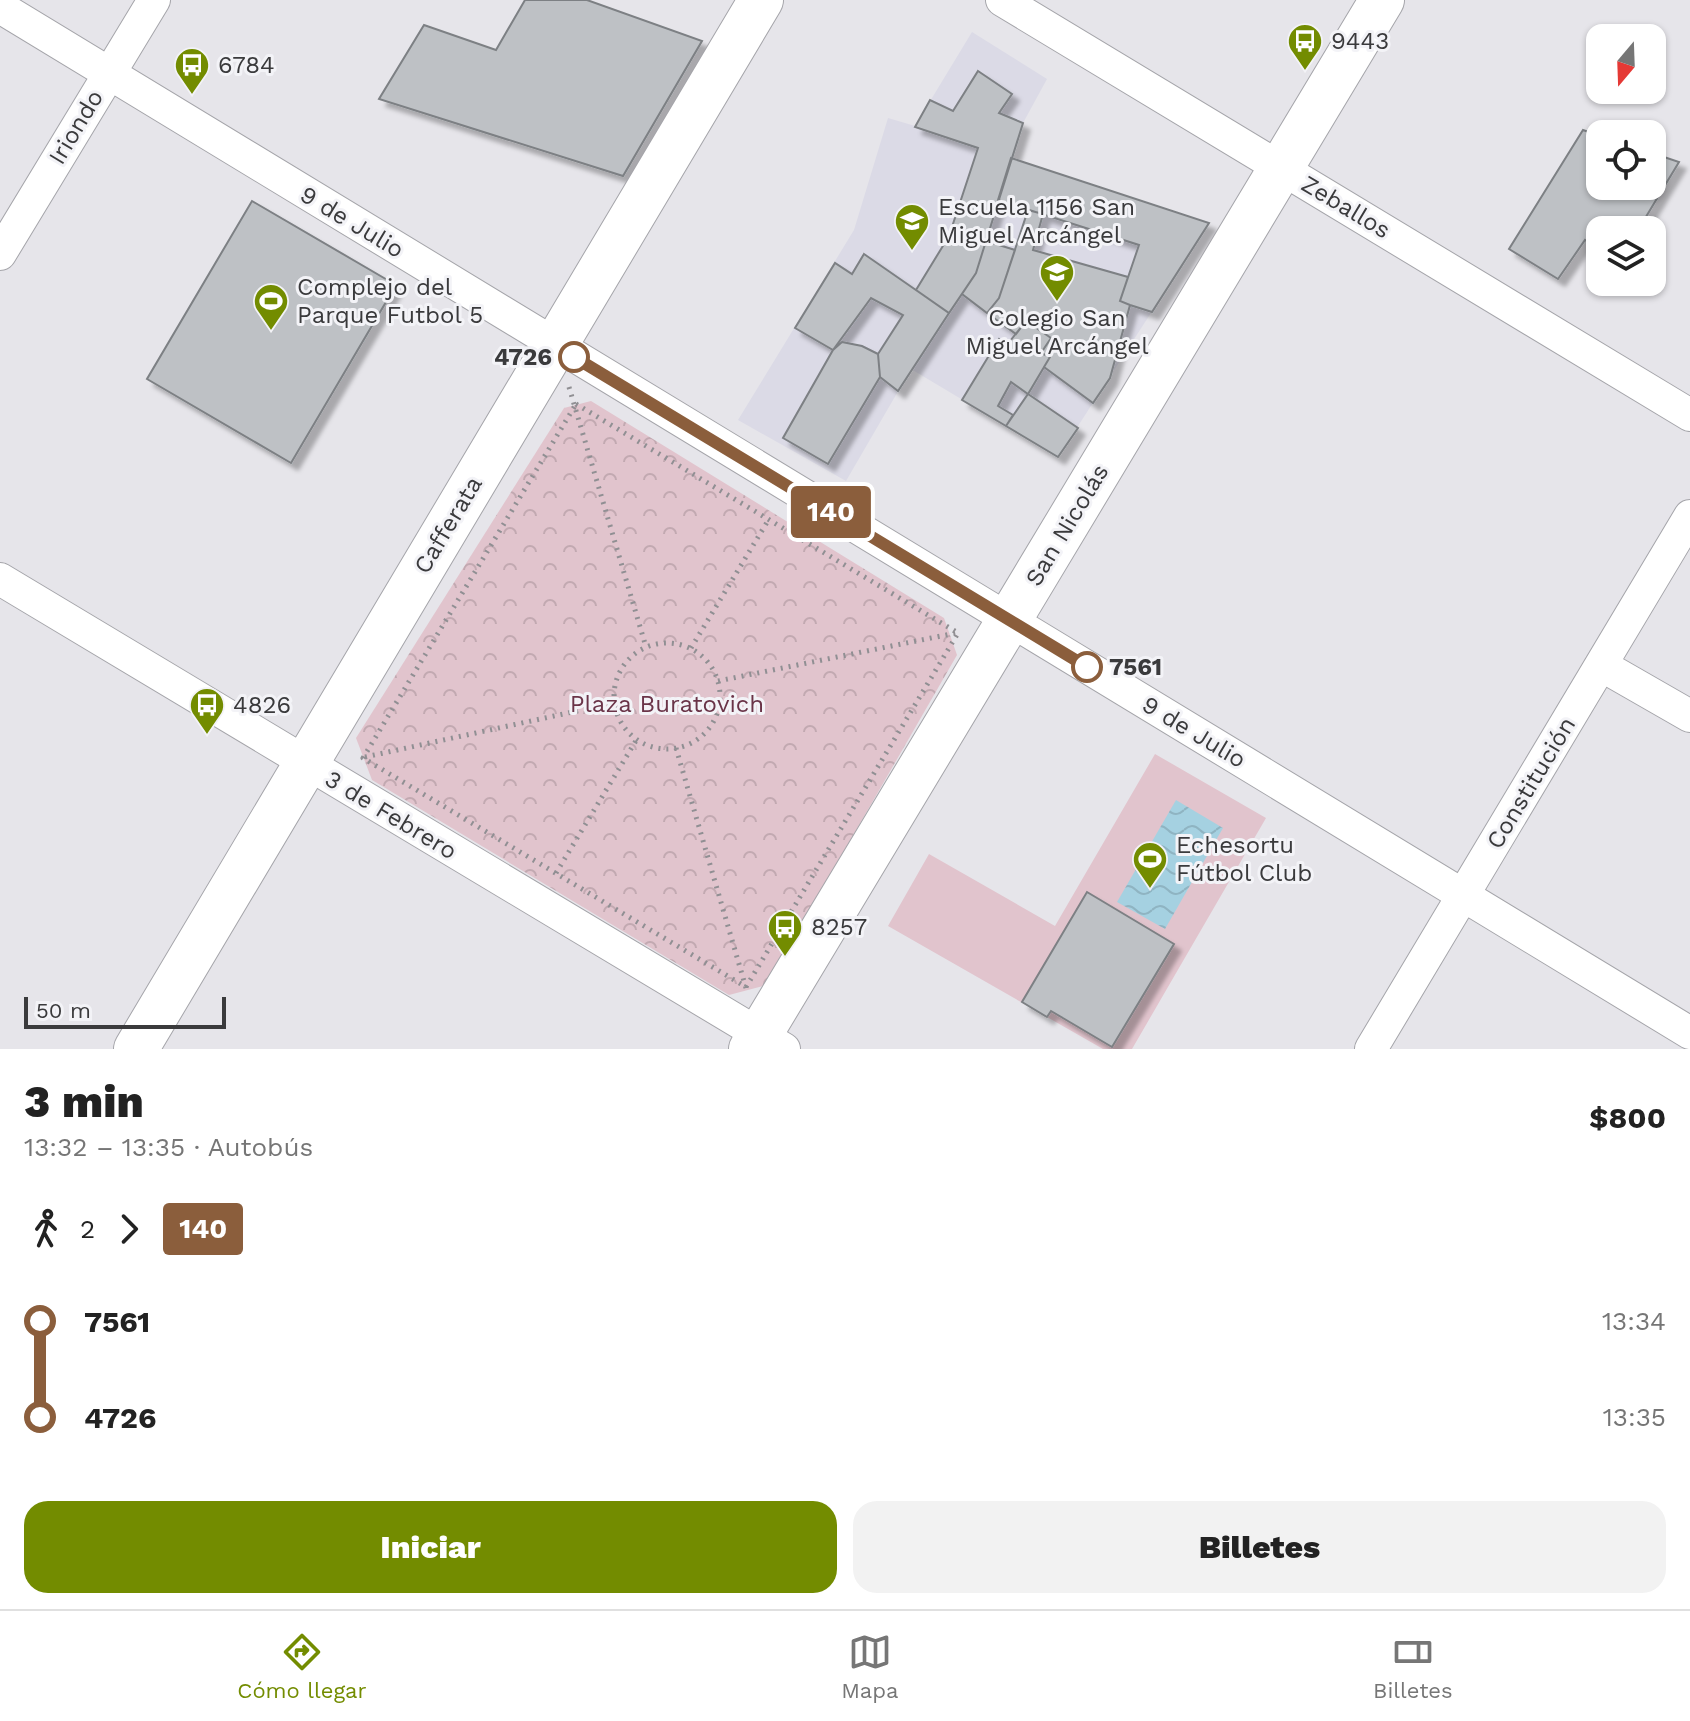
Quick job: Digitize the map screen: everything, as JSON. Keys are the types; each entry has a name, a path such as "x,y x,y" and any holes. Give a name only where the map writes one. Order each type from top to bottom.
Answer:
{"main road":[{"name":"Cafferata","path":"136,1049 761,0"},
{"name":"San Nicolás","path":"765,1044 1009,620 1382,0"}],"street":[{"name":"Iriondo","path":"0,254 154,0"},
{"name":"Zeballos","path":"1002,0 1690,415"},
{"name":"9 de Julio","path":"0,7 1690,1033"},
{"name":"Constitución","path":"1371,1049 1690,516"},
{"name":"3 de Febrero","path":"0,579 765,1044"},
{"path":"1601,665 1690,716"}],"path":[{"path":"555,346 576,404 646,647"},
{"path":"576,404 958,633"},
{"path":"363,758 576,404"},
{"path":"691,648 769,519"},
{"path":"718,681 1009,620"},
{"path":"746,987 958,633"},
{"path":"661,643 691,648 712,667 718,681 718,710 712,724 703,735 676,748 649,745 637,739 622,723 614,703 618,675 634,654 646,647 661,643"},
{"path":"305,764 363,758 614,703"},
{"path":"556,873 637,739"},
{"path":"676,748 765,1044"},
{"path":"363,758 746,987"}],"shaded area":[{"path":"972,32 1047,79 1023,123 1011,158 1209,223 1058,457 911,369 846,481 738,420 854,230 888,118 915,126"}],"green space":[{"name":"Plaza Buratovich","path":"591,401 944,618 957,655 767,985 729,995 372,780 356,738 564,408"},
{"name":"Echesortu Fútbol Club","path":"1155,754 1266,818 1132,1049 1103,1049 888,926 929,854 1055,926"}],"water":[{"path":"1176,800 1223,828 1165,929 1117,902"}],"building":[{"path":"525,0 587,0 702,41 623,176 379,99 424,25 496,50"},
{"path":"978,71 1012,94 999,113 1023,123 976,273 949,313 916,290 949,236 978,148 915,127 930,100 953,111"},
{"path":"1583,130 1586,131 1586,200 1656,200 1646,216 1586,216 1586,241 1558,279 1509,249"},
{"path":"1011,158 1209,223 1152,312 1120,301 1139,245 998,200"},
{"path":"1666,158 1679,162 1666,184"},
{"name":"Complejo del Parque Futbol 5","path":"252,201 396,285 291,463 147,379"},
{"path":"1028,210 1043,214 1033,250 1128,277 1120,301 1130,305 1110,378 1093,403 1044,367 1050,357 1041,353 1051,338 1026,321 1016,334 987,313 999,298"},
{"path":"986,241 1015,250 999,298 987,313 962,294 976,273"},
{"path":"864,254 949,313 898,391 880,377 878,354 903,315 871,298 833,350 795,328 835,263 852,274"},
{"path":"1026,321 1051,338 1041,353 1050,357 1028,394 1011,382 998,406 1013,415 1006,426 962,400 999,339 1006,346"},
{"path":"842,342 862,346 878,354 880,377 828,464 783,438 833,350"},
{"path":"1028,394 1078,428 1058,457 1006,426"},
{"path":"1087,892 1174,944 1112,1047 1051,1011 1047,1017 1022,1002"}],"bus line":[{"name":"140","path":"574,357 1087,667"}],"place":[{"name":"9443","path":"1305,72"},
{"name":"6784","path":"192,96"},
{"name":"Escuela 1156 San Miguel Arcángel","path":"912,252"},
{"name":"Colegio San Miguel Arcángel","path":"1057,303"},
{"name":"Complejo del Parque Futbol 5","path":"271,332"},
{"name":"4726","path":"574,357"},
{"name":"7561","path":"1087,667"},
{"name":"4826","path":"207,736"},
{"name":"Echesortu Fútbol Club","path":"1150,890"},
{"name":"8257","path":"785,958"}]}
